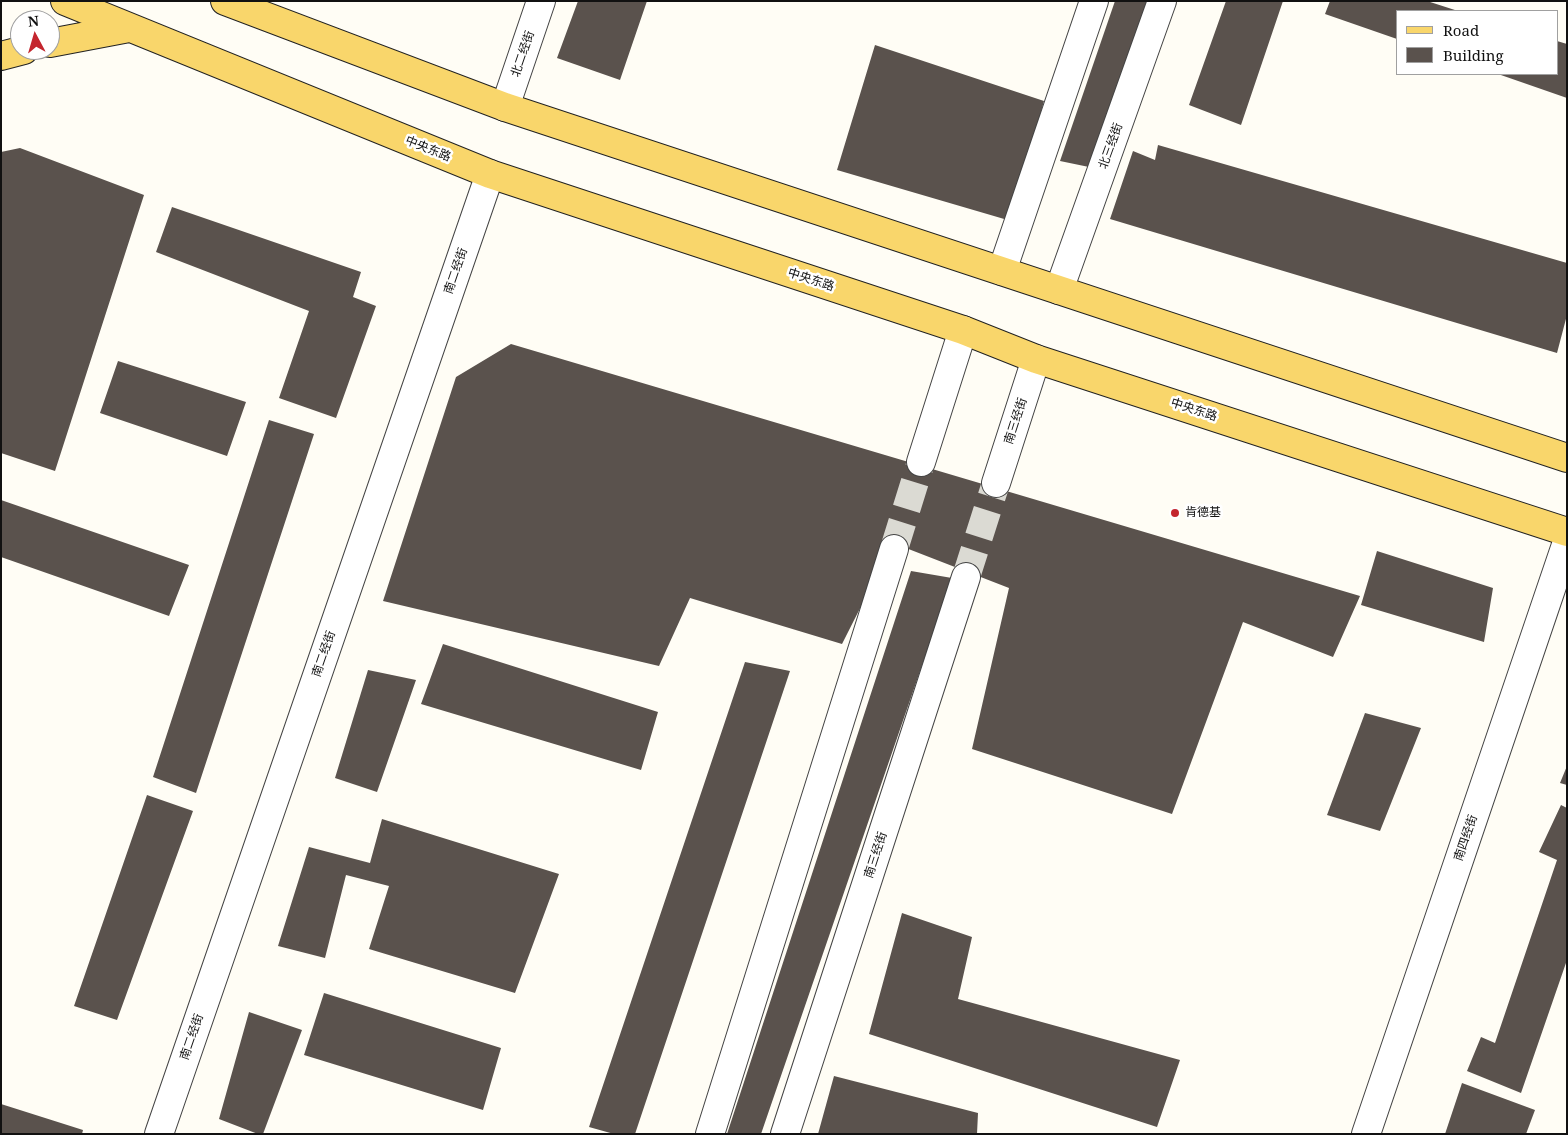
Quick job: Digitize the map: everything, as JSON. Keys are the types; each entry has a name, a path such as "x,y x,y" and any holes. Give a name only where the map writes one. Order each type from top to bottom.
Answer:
{"main road":[{"name":"中央东路","path":"64,1 490,174 963,330 1036,359 1567,532"},
{"path":"225,1 505,107 1567,458"},
{"path":"60,41 129,28"}],"street":[{"name":"北二经街","path":"505,107 541,1"},
{"path":"1002,272 1094,1"},
{"name":"北三经街","path":"1059,290 1162,1"},
{"name":"南二经街","path":"159,1134 490,174"},
{"path":"922,462 963,330"},
{"name":"南三经街","path":"996,483 1036,359"},
{"name":"南四经街","path":"1366,1134 1567,542"},
{"path":"710,1134 894,549"},
{"name":"南三经街","path":"785,1134 966,576"}],"building":[{"path":"578,1 647,1 620,80 557,58"},
{"path":"1115,1 1147,1 1089,167 1060,161"},
{"path":"1226,1 1283,1 1241,125 1189,105"},
{"path":"1330,1 1427,1 1455,10 1396,10 1396,39 1325,14"},
{"path":"1558,41 1567,44 1567,98 1501,75 1558,75"},
{"path":"875,45 1044,101 1011,221 837,170"},
{"path":"1158,145 1567,263 1567,315 1557,353 1110,219 1133,151 1155,160"},
{"path":"20,148 144,195 55,471 1,453 1,152"},
{"path":"172,207 361,272 353,297 376,306 336,418 279,398 309,311 156,252"},
{"path":"511,344 1360,596 1333,657 1243,622 1172,814 972,749 1009,588 893,543 842,644 690,598 659,666 383,601 456,377"},
{"path":"118,361 246,402 227,456 100,413"},
{"path":"269,420 314,434 196,793 153,777"},
{"path":"1,500 189,565 169,616 1,557"},
{"path":"1377,551 1493,588 1484,642 1361,605"},
{"path":"911,571 952,578 761,1134 727,1134"},
{"path":"443,644 658,712 641,770 421,704"},
{"path":"745,662 790,671 635,1134 614,1134 589,1127"},
{"path":"368,670 416,680 377,792 335,778"},
{"path":"1365,713 1421,728 1380,831 1327,815"},
{"path":"1567,766 1567,785 1560,783"},
{"path":"147,795 193,811 117,1020 74,1006"},
{"path":"1561,805 1567,808 1567,960 1521,1093 1467,1071 1481,1037 1495,1043 1557,860 1539,852"},
{"path":"382,819 559,874 515,993 369,949 389,886 346,875 325,958 278,946 309,847 370,863"},
{"path":"902,913 972,937 958,999 1180,1060 1157,1127 869,1034"},
{"path":"324,993 501,1048 483,1110 304,1055"},
{"path":"249,1012 302,1030 263,1134 258,1134 219,1119"},
{"path":"834,1076 978,1113 977,1134 818,1134"},
{"path":"1462,1083 1535,1110 1526,1134 1445,1134"},
{"path":"1,1104 83,1130 82,1134 1,1134"}],"tunnel":[{"path":"894,549 921,462"},
{"path":"966,577 996,483"}],"place":[{"name":"肯德基","path":"1175,513"}]}
